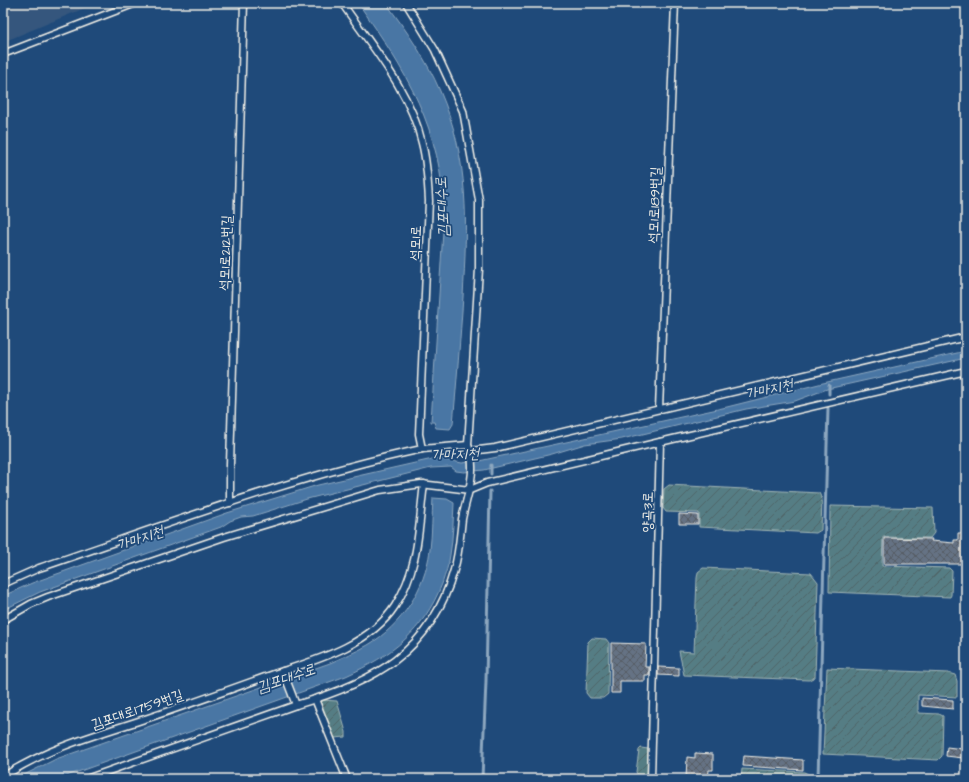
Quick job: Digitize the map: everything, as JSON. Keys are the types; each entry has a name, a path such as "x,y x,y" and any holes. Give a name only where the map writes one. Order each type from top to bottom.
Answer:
{"lane":[{"path":"3,54 136,3"},
{"name":"석모1로212번길","path":"230,503 244,3"},
{"name":"석모1로","path":"342,3 397,83 418,128 427,165 429,201 428,236 419,424 422,449"},
{"path":"86,779 295,703 315,699 343,690 386,666 413,646 428,629 449,586 454,570 464,511 471,486 470,450 480,241 477,185 460,101 435,50 406,3"},
{"name":"석모1로189번길","path":"659,409 675,3"},
{"path":"3,584 40,568 230,503 344,467 422,449 470,450 495,448 966,338"},
{"path":"3,620 48,597 224,537 344,499 388,488 424,484 471,486 487,483 966,371"},
{"name":"양곡3로","path":"651,779 660,442"},
{"name":"김포대로1759번길","path":"3,778 27,764 64,747 284,673 355,642 373,630 391,612 414,567 419,542 424,484"},
{"path":"284,673 295,703"},
{"path":"315,699 347,779"}],"shaded area":[{"path":"3,3 97,3 3,42"},
{"path":"358,3 386,3 401,24 435,79 450,117 457,142 462,167 464,192 465,243 463,297 456,392 453,424 450,429 436,428 434,422 431,422 444,215 442,184 436,155 429,128 406,77"},
{"path":"966,351 966,358 827,389 795,401 746,409 622,439 585,444 552,454 484,470 464,472 456,471 451,467 431,468 307,499 253,516 241,517 230,521 221,527 40,592 3,610 3,596 32,583 227,513 318,485 437,458 462,463 479,461 727,407 823,383"},
{"path":"433,498 447,499 454,503 452,542 448,566 442,584 425,616 415,629 404,640 378,660 346,676 58,779 16,779 56,759 330,663 363,648 380,637 410,605 423,578 430,550"}],"green space":[{"path":"669,485 819,493 822,499 821,530 816,533 699,527 699,513 666,512 663,508 664,489"},
{"path":"830,506 933,508 934,533 930,538 883,537 882,566 949,568 952,571 950,597 829,592"},
{"path":"703,568 811,573 818,582 815,677 809,680 684,675 679,651 694,652 697,578 698,572"},
{"path":"592,638 606,639 609,643 608,694 603,698 590,698 586,693 588,642"},
{"path":"827,668 948,673 955,675 957,681 957,697 918,695 918,713 939,714 943,716 942,756 938,760 823,754"},
{"path":"323,700 337,701 346,732 346,737 334,738 320,704"},
{"path":"641,748 648,749 647,776 638,775 636,772 639,750"},
{"path":"742,769 804,772 808,774 810,779 741,779"}],"building":[{"path":"679,514 698,515 698,524 679,524"},
{"path":"958,533 966,533 966,564 884,564 884,538 932,539 931,541 954,543 954,540 958,540"},
{"path":"611,643 646,644 645,667 649,667 649,675 645,675 645,681 620,681 620,693 611,693"},
{"path":"658,667 679,668 679,676 658,675"},
{"path":"922,698 953,700 953,709 922,706"},
{"path":"947,747 963,749 963,758 946,756"},
{"path":"695,753 713,754 713,770 709,770 708,779 686,779 687,757 695,758"},
{"path":"744,756 803,760 803,770 743,766"}],"waterway":[{"name":"가마지천","path":"829,385 829,394"},
{"path":"818,779 828,408"},
{"path":"491,465 491,474"},
{"path":"482,779 486,681 490,491"}],"water label":[{"name":"김포대수로","path":"442,207"},
{"name":"김포대수로","path":"286,678"}]}
